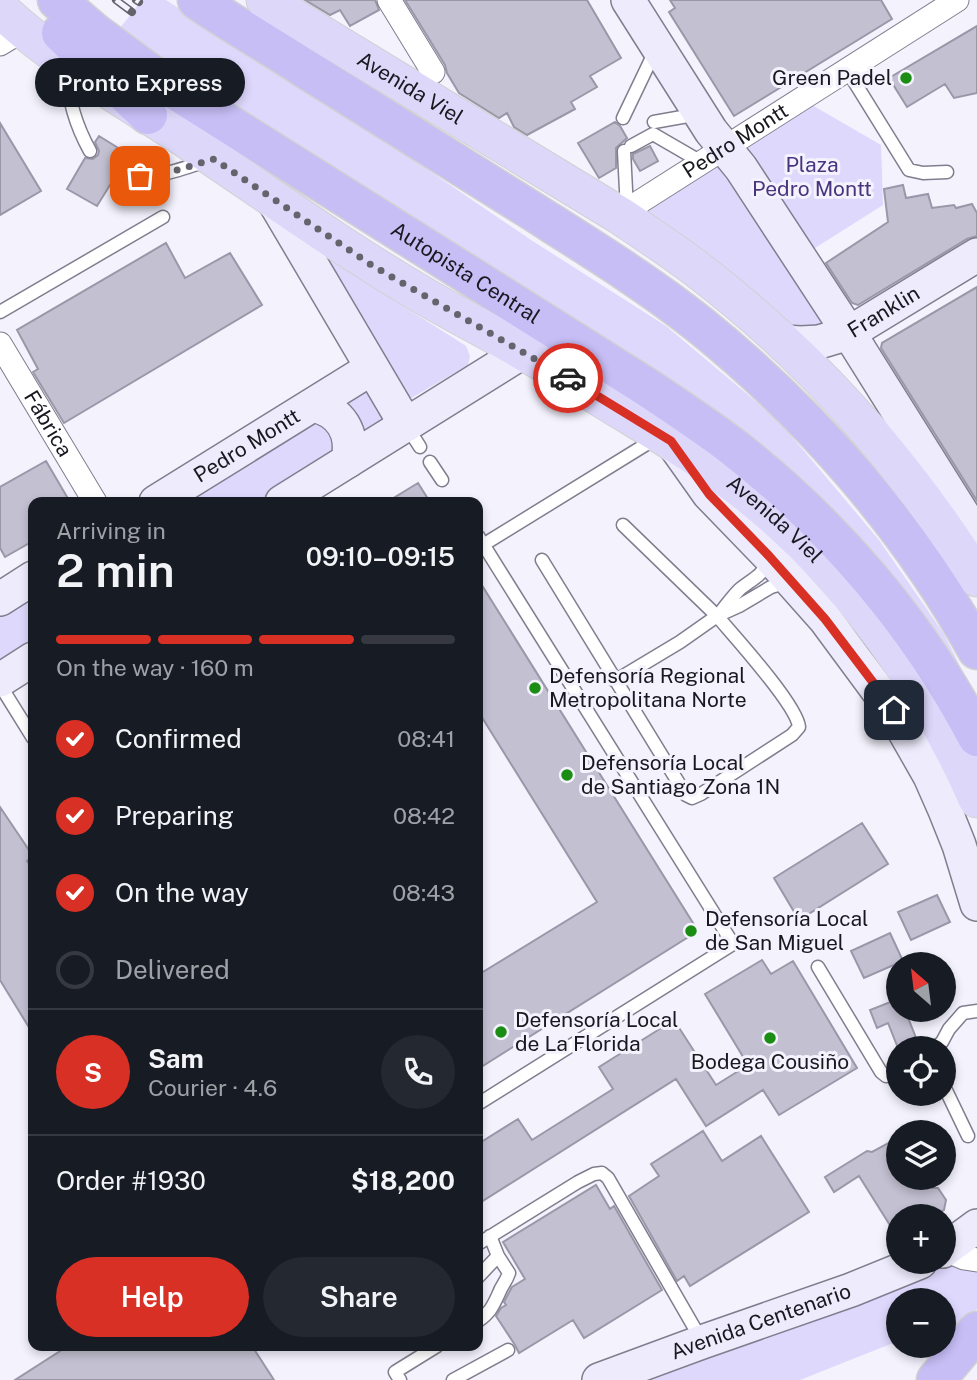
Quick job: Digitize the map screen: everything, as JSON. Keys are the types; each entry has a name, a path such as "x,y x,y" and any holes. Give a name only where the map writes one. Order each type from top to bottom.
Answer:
{"highway":[{"name":"Autopista Central","path":"57,0 94,32 162,82 645,386 732,446 823,527 881,591 938,670 977,737"},
{"path":"197,0 540,216 661,296 698,324 770,386 836,454 909,544 977,650"},
{"path":"14,21 72,44 148,115"},
{"path":"836,454 873,480 908,513 940,551 977,606"},
{"path":"936,1380 977,1332"},
{"path":"963,1380 977,1370"}],"main road":[{"name":"Avenida Viel","path":"265,0 623,212 699,271 783,342 840,399 930,507 977,578"},
{"name":"Avenida Viel","path":"14,21 67,64 373,266 524,351 666,438 701,460 757,502 835,579 878,632 912,679 941,727 977,799"}],"street":[{"path":"389,0 433,72"},
{"path":"628,0 711,131 714,155 741,168 849,332 977,537"},
{"name":"Pedro Montt","path":"623,212 957,0"},
{"name":"Avenida Viel","path":"271,197 413,436"},
{"name":"Franklin","path":"783,342 819,342 849,332 977,254"},
{"name":"Fábrica","path":"0,344 92,497"},
{"path":"290,497 348,461 413,436 524,351"},
{"name":"Pedro Montt","path":"164,497 372,368"},
{"path":"313,405 330,411 342,422 349,438 348,461"},
{"path":"666,438 709,494 825,619 894,710 945,810 977,904"},
{"path":"0,599 28,581"},
{"path":"0,682 28,662"},
{"name":"Avenida Centenario","path":"956,1240 977,1226"},
{"path":"956,1257 977,1260"},
{"name":"Avenida Centenario","path":"599,1380 889,1274"}],"lane":[{"path":"623,118 657,47"},
{"path":"67,64 73,113 90,151"},
{"path":"847,70 909,170 923,173 947,172"},
{"path":"654,122 700,114"},
{"path":"623,212 627,149 653,134 714,155"},
{"path":"119,170 140,176 152,176 214,159"},
{"path":"0,312 163,217"},
{"path":"483,541 666,438"},
{"path":"430,462 442,480"},
{"path":"542,560 686,795 692,798 701,794 792,735 799,727 798,719 717,616 623,524"},
{"path":"483,548 733,944 483,1101"},
{"path":"717,616 743,586 760,575 767,566 769,556"},
{"path":"615,681 717,616 740,607 771,587 791,582"},
{"path":"0,682 28,730"},
{"path":"818,967 881,1072 886,1075"},
{"path":"945,1036 963,1013 977,1011"},
{"path":"954,1106 968,1136"},
{"path":"483,1241 578,1182 602,1173 615,1189 702,1342"},
{"path":"483,1318 495,1303 509,1273 498,1256 491,1236"},
{"path":"483,1272 498,1256"},
{"path":"453,1380 508,1349"},
{"path":"400,1380 395,1372 429,1351"}],"green space":[{"path":"142,0 166,0 666,326 778,420 879,540 944,634 977,700 915,610 117,32"},
{"name":"Plaza Pedro Montt","path":"812,105 881,145 883,205 785,267 826,327 781,326 639,217"},
{"path":"329,259 466,346 470,356 468,365 408,400 322,263"},
{"path":"363,379 389,422 266,497 173,497"},
{"path":"28,590 28,645 0,663 0,608"},
{"path":"977,1249 977,1309 960,1327 956,1327 956,1288 886,1288 886,1346 800,1380 641,1380 913,1274 956,1274 956,1257"}],"building":[{"path":"305,0 375,0 379,10 350,26 340,10 330,15"},
{"path":"405,0 587,0 621,58 590,76 597,87 571,102 575,109 527,135 514,127 507,113 499,118 459,93"},
{"path":"670,0 881,0 892,19 734,116 669,12 675,8"},
{"path":"977,26 977,93 954,98 945,84 907,107 889,78"},
{"path":"615,122 627,138 616,148 616,168 599,178 578,143"},
{"path":"0,123 41,191 0,215"},
{"path":"99,136 128,154 123,162 116,162 111,167 111,173 115,177 97,206 67,189 85,158 93,159 98,155 95,142"},
{"path":"650,146 658,161 640,171 633,154"},
{"path":"903,185 906,198 928,194 932,208 954,205 956,208 972,204 977,213 977,236 967,239 858,305 852,303 826,263 888,222 884,189"},
{"path":"166,243 185,278 230,253 262,305 64,423 33,372 38,369 17,330"},
{"path":"977,287 977,501 881,348 882,343"},
{"path":"46,461 67,497 28,497 28,544 5,557 0,548 0,487"},
{"path":"418,483 427,497 395,497"},
{"path":"483,587 698,931 483,1066 483,972 597,902 483,719"},
{"path":"0,807 28,849 28,1026 0,980"},
{"path":"862,823 888,864 799,920 774,878"},
{"path":"937,895 950,922 911,940 898,912"},
{"path":"890,933 899,952 886,952 886,968 864,978 851,951"},
{"path":"762,960 771,974 793,961 857,1068 779,1115 763,1090 706,1126 676,1079 483,1201 483,1141 518,1119 532,1140 613,1089 599,1067 674,1020 716,1085 748,1065 705,994"},
{"path":"886,1004 886,1022 910,1022 915,1036 893,1036 888,1023 877,1028 870,1010"},
{"path":"703,1131 722,1161 761,1136 809,1212 690,1286 684,1276 677,1281 629,1196 659,1176 651,1164"},
{"path":"886,1144 886,1190 939,1190 946,1200 945,1204 886,1204 886,1219 859,1176 834,1192 825,1177 867,1151 872,1152"},
{"path":"596,1185 610,1209 614,1206 662,1290 584,1338 573,1320 519,1353 496,1316 506,1305 504,1302 512,1287 525,1279 503,1242"},
{"path":"60,1351 255,1351 274,1380 15,1380"}],"railway":[{"path":"116,0 132,12"}],"way so far":[{"path":"140,176 164,174 214,159 373,266 568,378"}],"place":[{"name":"Green Padel","path":"906,78"},
{"name":"Pronto Express","path":"140,176"},
{"name":"Defensoría Regional Metropolitana Norte","path":"535,688"},
{"name":"Defensoría Local de Santiago Zona 1N","path":"567,775"},
{"name":"Defensoría Local de San Miguel","path":"691,931"},
{"name":"Defensoría Local de La Florida","path":"501,1032"},
{"name":"Bodega Cousiño","path":"770,1038"}],"route":[{"path":"568,378 671,441 709,494 825,619 894,710"}]}
